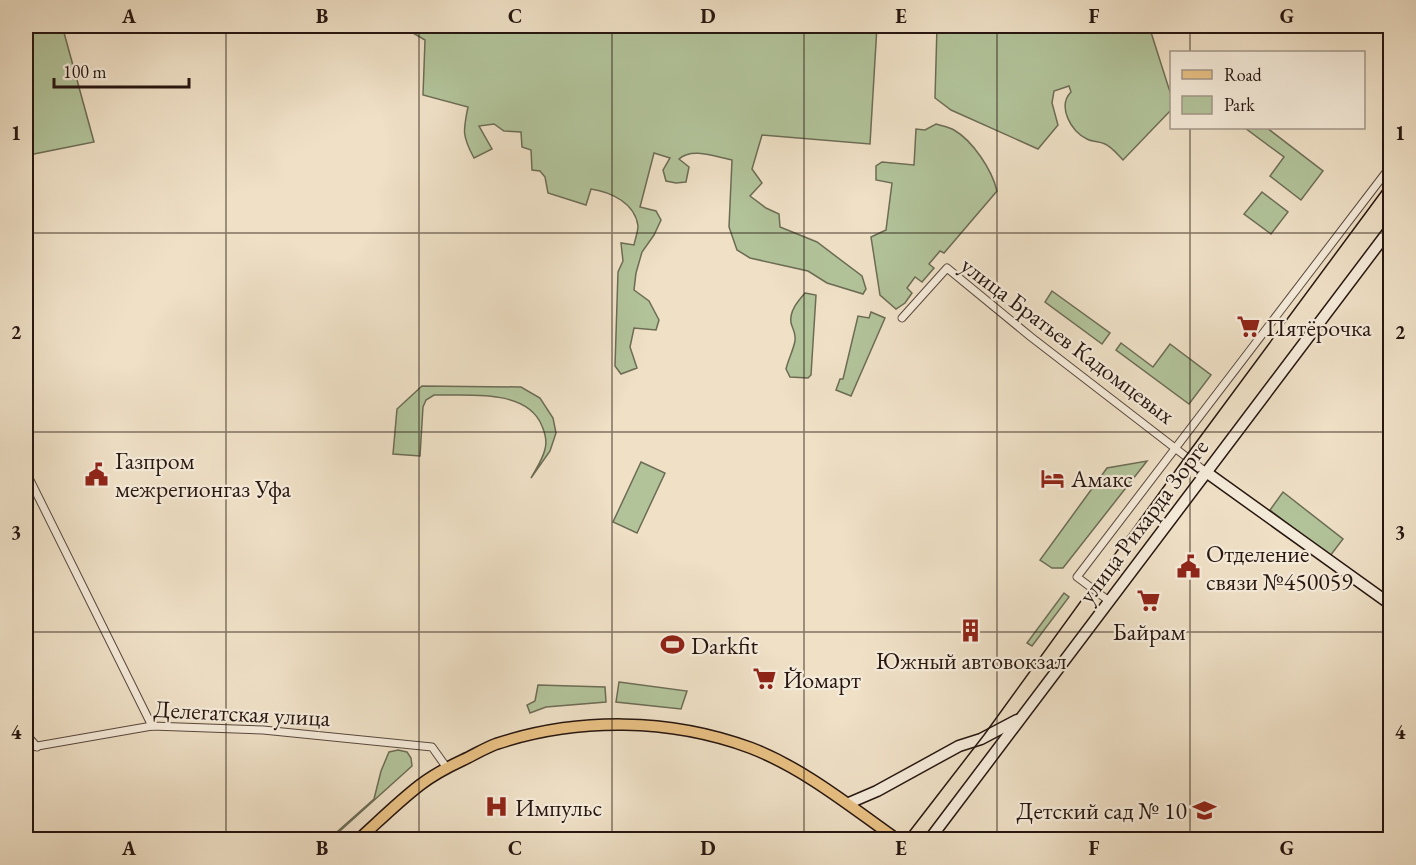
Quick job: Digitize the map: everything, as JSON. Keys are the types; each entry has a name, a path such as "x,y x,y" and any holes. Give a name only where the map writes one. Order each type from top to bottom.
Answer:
{"main road":[{"name":"улица Рихарда Зорге","path":"928,840 1390,229"},
{"name":"улица Братьев Кадомцевых","path":"1206,472 1390,604"},
{"path":"849,803 959,746 981,739 1020,719"},
{"path":"358,840 420,784 495,744 568,727 611,724 655,726 699,734 752,748 798,772 849,803 898,840"}],"street":[{"path":"1109,601 1077,577 1177,449 1390,167"},
{"name":"улица Братьев Кадомцевых","path":"902,318 947,268 1031,337 1206,472"},
{"path":"26,472 152,726"},
{"name":"Делегатская улица","path":"26,748 152,726 263,730 432,747 447,768"},
{"path":"26,734 37,747"}],"green space":[{"path":"26,26 68,26 63,29 94,142 29,155 26,160"},
{"path":"401,26 877,26 870,144 762,135 752,169 762,183 750,196 779,214 780,227 817,242 862,276 866,289 863,294 827,283 808,271 750,258 737,250 729,227 732,160 697,153 684,155 679,159 689,167 686,182 676,183 666,181 663,170 670,158 654,153 640,207 656,211 661,220 642,252 634,290 649,301 659,320 656,330 634,328 630,347 637,368 621,374 615,366 618,272 623,261 621,243 634,245 637,233 638,226 632,211 614,196 591,189 586,205 548,193 545,177 540,171 532,170 531,150 522,147 521,132 504,131 494,124 479,126 492,149 474,158 467,144 465,133 468,107 423,95 425,40"},
{"path":"937,26 1149,26 1170,92 1170,111 1123,160 1108,145 1081,136 1071,125 1065,104 1071,92 1069,86 1054,91 1052,103 1058,125 1038,149 951,110 935,98"},
{"path":"936,124 954,130 968,141 986,165 997,191 944,253 940,251 929,264 934,268 922,282 915,277 907,288 912,293 905,303 896,309 880,295 871,237 886,230 892,183 876,180 876,166 882,162 914,165 916,129 925,130"},
{"path":"1246,129 1268,129 1323,171 1301,200 1270,176 1284,157"},
{"path":"1262,192 1288,212 1271,234 1244,214"},
{"path":"1052,291 1110,333 1102,344 1045,302"},
{"path":"805,293 816,295 811,375 808,378 790,377 786,369 795,338 791,314"},
{"path":"871,312 885,318 851,396 836,390 840,379 843,379 858,316 869,318"},
{"path":"1121,343 1153,367 1170,344 1211,375 1189,404 1116,350"},
{"path":"422,386 521,387 540,398 553,418 556,433 550,451 531,478 543,456 546,443 543,429 534,414 523,405 495,397 434,395 426,400 423,407 420,456 393,454 397,409"},
{"path":"1147,461 1063,568 1052,568 1040,560 1107,468"},
{"path":"641,462 665,473 637,533 613,522"},
{"path":"1283,492 1343,539 1330,556 1270,510"},
{"path":"1064,593 1069,597 1032,646 1027,643"},
{"path":"619,682 687,691 681,709 616,702"},
{"path":"538,685 605,687 606,702 546,707 530,713 527,705 535,701"},
{"path":"398,750 407,752 412,766 329,839 374,799 381,771 389,752"}],"tram line":[{"path":"903,840 984,735 1390,180"}],"place":[{"name":"Пятёрочка","path":"1248,327"},
{"name":"Газпром межрегионгаз Уфа","path":"97,474"},
{"name":"Амакс","path":"1053,478"},
{"name":"Отделение связи №450059","path":"1188,567"},
{"name":"Байрам","path":"1149,601"},
{"name":"Южный автовокзал","path":"971,630"},
{"name":"Darkfit","path":"673,645"},
{"name":"Йомарт","path":"765,679"},
{"name":"Импульс","path":"497,807"},
{"name":"Детский сад № 10","path":"1205,810"}]}
